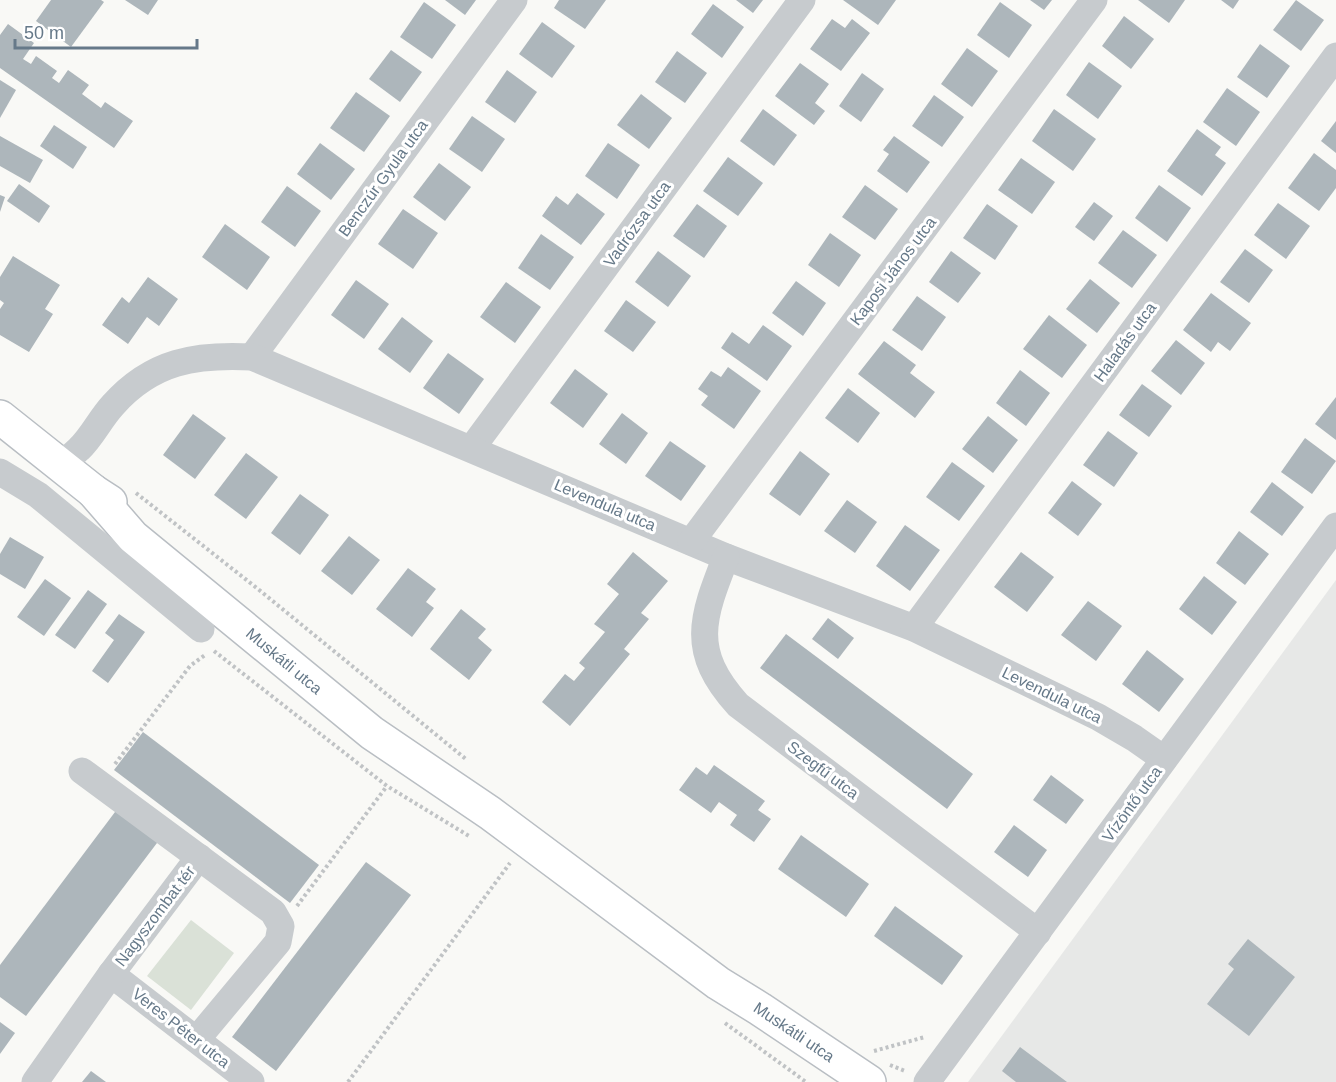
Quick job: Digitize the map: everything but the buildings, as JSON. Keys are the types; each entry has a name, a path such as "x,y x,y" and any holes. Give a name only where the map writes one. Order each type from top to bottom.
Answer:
{"main road":[{"name":"Muskátli utca","path":"0,417 93,491 133,537 246,605 372,733 481,825 760,1009 875,1067"},
{"name":"Muskátli utca","path":"718,983 770,1035 834,1082"}],"street":[{"name":"Benczúr Gyula utca","path":"252,357 514,0"},
{"name":"Vadrózsa utca","path":"472,448 802,0"},
{"name":"Kaposi János utca","path":"692,542 1094,0"},
{"name":"Haladás utca","path":"914,628 1336,56"},
{"name":"Levendula utca","path":"61,464 80,449 112,406 143,378 171,364 194,358 252,357 726,557 914,628 1098,717 1164,759"},
{"path":"0,472 38,495 207,639"},
{"name":"Vízöntő utca","path":"917,1077 1038,932 1336,526"},
{"name":"Szegfű utca","path":"726,557 708,604 704,632 708,661 721,687 747,712 1038,932"},
{"name":"Nagyszombat tér","path":"91,778 273,912 282,926"},
{"name":"Nagyszombat tér","path":"35,1082 111,974 199,857"},
{"path":"197,1039 278,942 282,926"},
{"name":"Veres Péter utca","path":"111,974 251,1082"}],"path":[{"path":"132,490 246,605 474,766"},
{"path":"91,778 190,666 207,639 246,605"},
{"path":"207,639 387,786 481,825"},
{"path":"282,926 387,786"},
{"path":"501,856 520,868"},
{"path":"348,1082 511,861"},
{"path":"723,1022 806,1082"},
{"path":"917,1077 894,1066 875,1067 873,1051 925,1037"}],"shaded area":[{"path":"1336,580 1336,1082 968,1082"},
{"path":"191,920 234,953 191,1010 147,976"}]}
